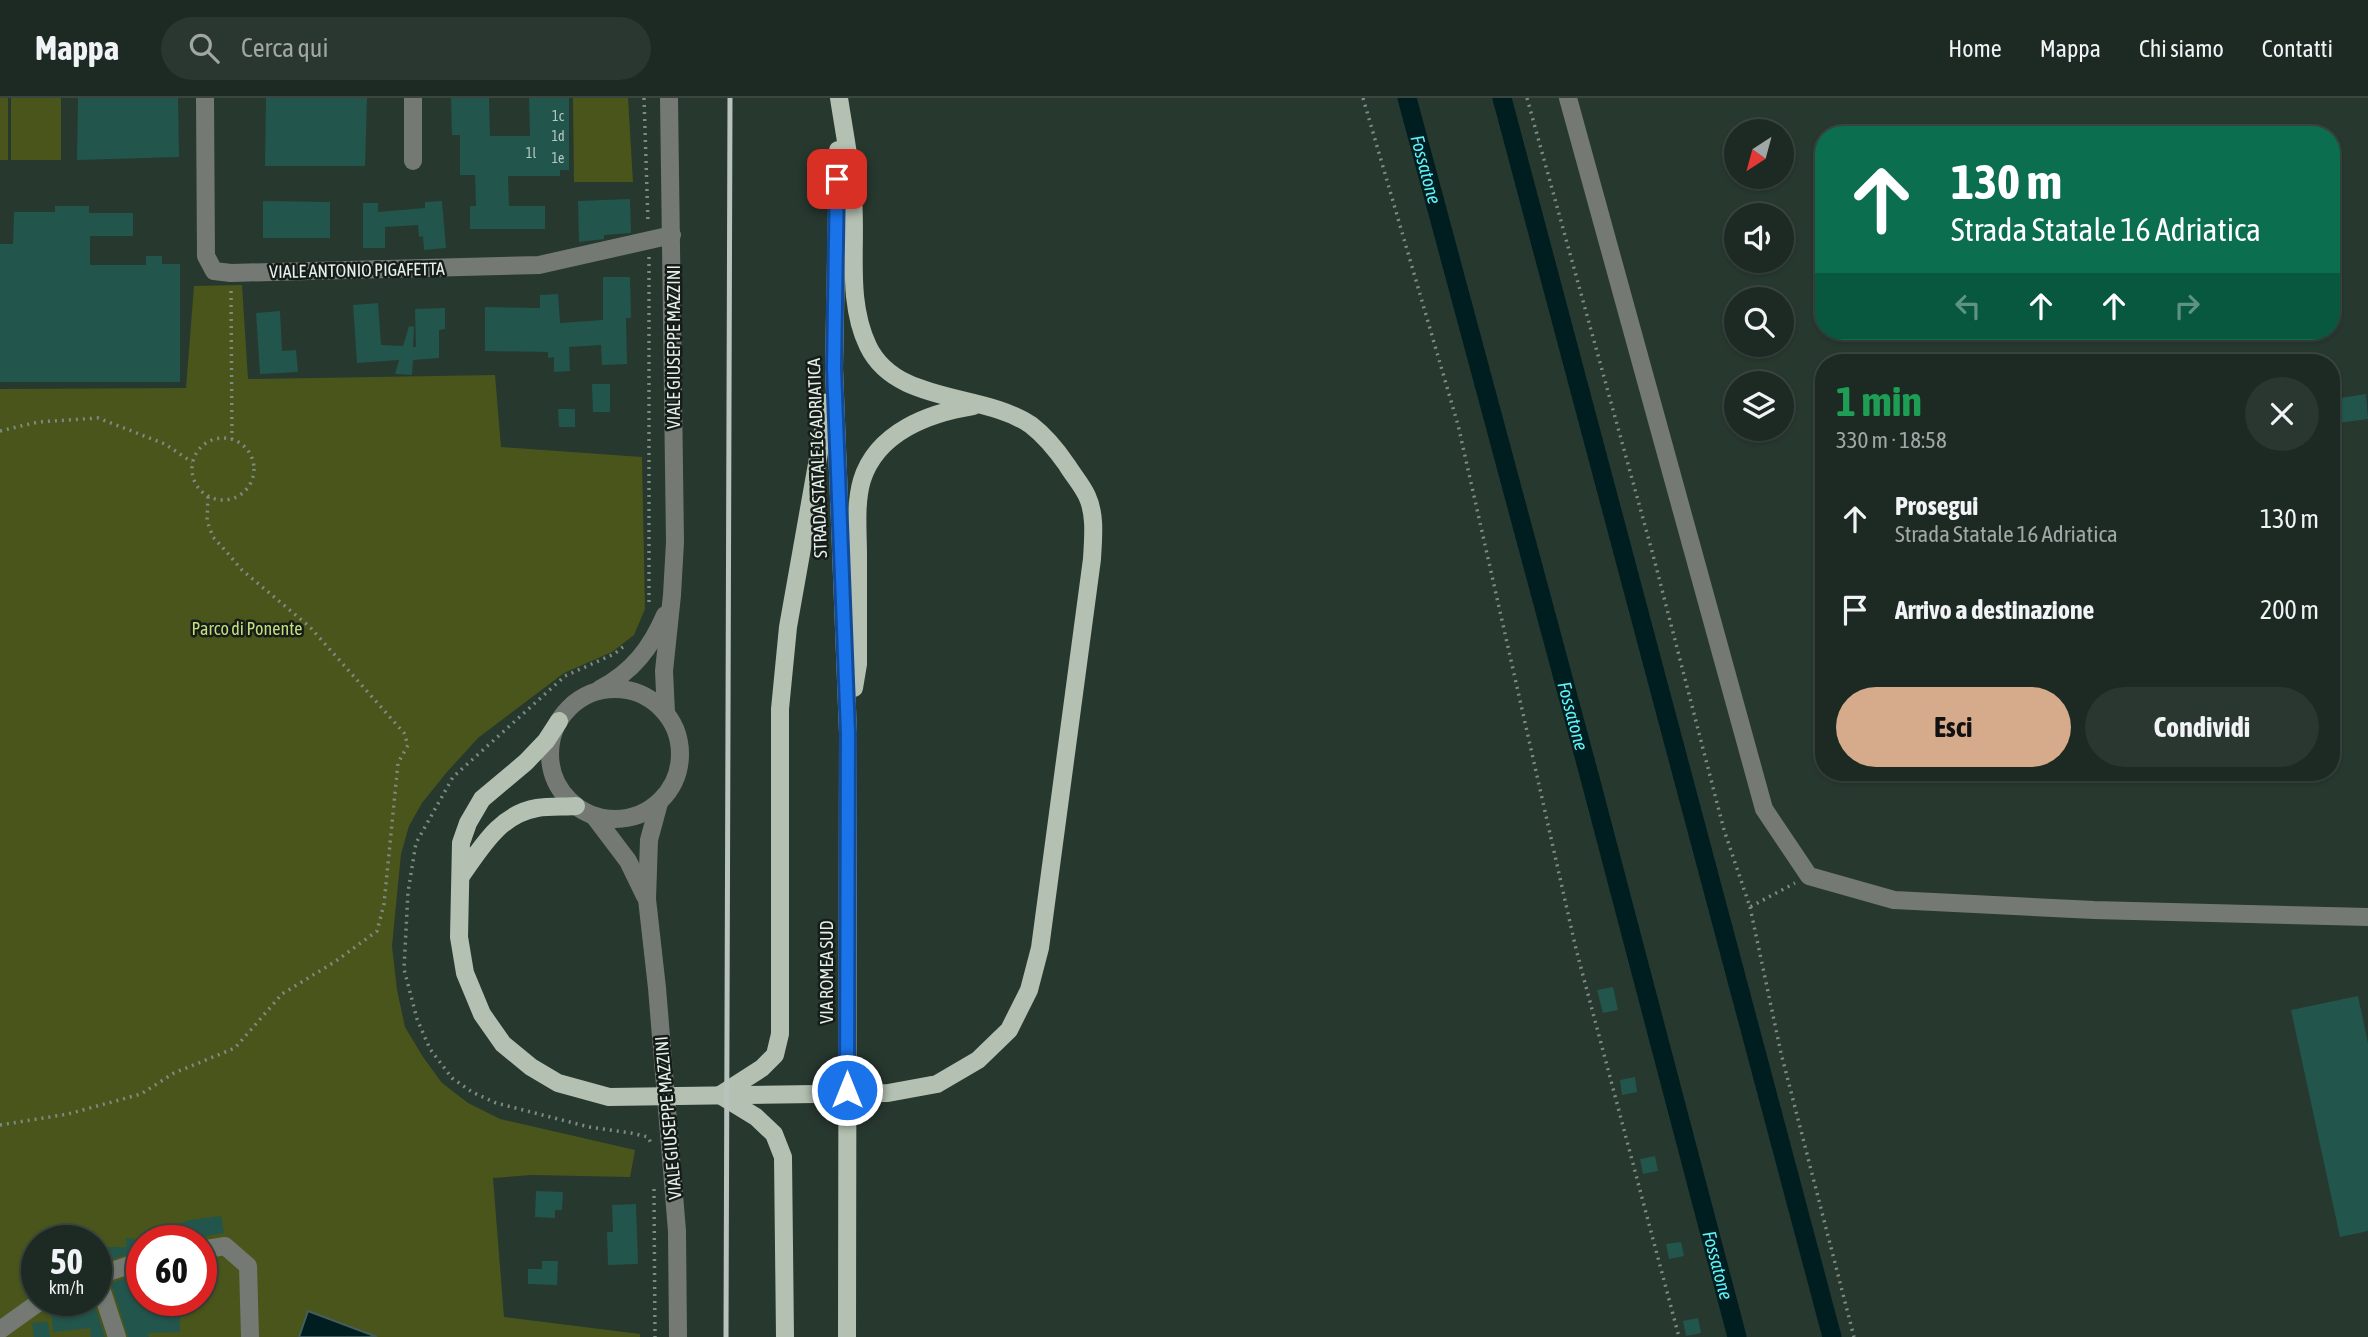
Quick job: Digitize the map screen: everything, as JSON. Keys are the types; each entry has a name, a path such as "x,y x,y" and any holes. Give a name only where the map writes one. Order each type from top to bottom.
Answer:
{"main road":[{"name":"STRADA STATALE 16 ADRIATICA","path":"839,98 834,368 848,733"},
{"path":"559,721 546,741 526,762 482,799 468,823 461,843 460,937 464,973 482,1014 503,1044 531,1067 558,1083 609,1097 888,1093 937,1084 978,1060 1009,1030 1029,990 1040,948 1092,559 1093,522 1088,497 1061,456 1032,426 1003,411 918,388 885,369 868,347 858,316 853,260 853,199 839,98"},
{"path":"720,1095 762,1068 775,1055 780,1034 780,709 788,627 834,368"},
{"path":"848,733 858,664 859,509 862,480 874,455 895,434 933,414 981,405"},
{"name":"VIA ROMEA SUD","path":"847,1337 848,733"},
{"path":"461,876 488,839 508,818 537,808 576,806"},
{"path":"720,1095 756,1117 774,1134 783,1157 785,1337"}],"street":[{"path":"205,98 206,256 214,271 231,273"},
{"path":"413,98 413,161"},
{"name":"VIALE GIUSEPPE MAZZINI","path":"666,713 664,671 675,542 669,98"},
{"path":"1568,98 1764,808 1809,876 1894,900 2094,911 2368,917"},
{"name":"VIALE ANTONIO PIGAFETTA","path":"231,273 539,265 672,235"},
{"path":"590,694 610,689 631,691 650,699 666,713 676,730 681,750 679,769 672,788 659,803 644,813 611,819 594,816 576,806 563,793 554,776 550,758 552,739 559,721 572,705 590,694 615,681 643,656 657,634 672,595"},
{"path":"647,899 649,840 659,803"},
{"path":"594,816 628,861 647,899"},
{"name":"VIALE GIUSEPPE MAZZINI","path":"647,899 677,1231 678,1337"},
{"path":"217,1247 225,1246 248,1266 250,1337"},
{"path":"0,1331 21,1316"},
{"path":"110,1316 117,1337"}],"path":[{"path":"645,98 649,241 649,609"},
{"path":"1363,98 1458,425 1576,949 1679,1337"},
{"path":"1527,98 1648,538 1724,830 1750,907 1782,1053 1854,1337"},
{"path":"231,273 232,439"},
{"path":"0,431 38,422 99,418 164,444 192,462"},
{"path":"222,438 232,439 249,451 254,471 251,481 237,496 218,500 208,496 194,482 192,462 203,445 222,438"},
{"path":"0,1125 68,1114 141,1094 174,1073 234,1048 282,994 336,961 377,931 386,891 398,763 408,745 404,733 310,627 242,570 213,537 207,521 208,496"},
{"path":"629,642 614,654 565,676 453,777 416,843 408,892 404,969 417,1019 430,1049 452,1078 472,1092 496,1103 589,1127 631,1133 648,1138 654,1148"},
{"path":"1750,907 1809,876"},
{"path":"654,1189 654,1337"}],"green space":[{"path":"0,98 8,98 8,160 0,160"},
{"path":"11,98 61,98 61,160 11,160"},
{"path":"573,98 628,98 633,182 574,182"},
{"name":"Parco di Ponente","path":"242,285 248,379 495,375 501,447 642,457 645,609 634,635 612,652 564,673 478,738 422,803 409,826 401,854 392,946 405,1027 442,1083 468,1103 500,1119 635,1150 630,1177 532,1175 493,1178 504,1317 640,1334 640,1337 0,1337 0,389 186,388 194,286"}],"water":[{"path":"308,1311 377,1337 299,1337"}],"building":[{"path":"78,98 178,98 179,157 77,160"},
{"path":"266,98 367,98 365,166 265,166"},
{"path":"451,98 489,98 490,136 530,136 529,98 569,98 569,170 560,170 560,176 508,176 509,206 545,206 545,229 470,229 470,206 476,206 475,175 460,175 460,135 452,135"},
{"path":"630,199 631,233 604,235 604,239 579,242 578,201"},
{"path":"263,201 330,202 330,238 263,238"},
{"path":"442,201 446,248 424,250 423,236 419,237 418,225 385,227 385,248 363,248 363,203 378,203 378,212 425,208 425,202"},
{"path":"55,206 89,206 89,213 133,213 133,236 90,236 90,265 146,265 146,256 162,256 162,264 180,264 180,382 0,382 0,244 13,244 14,212 55,212"},
{"path":"603,277 630,277 631,318 626,318 627,364 602,365 601,345 569,347 570,371 554,372 554,357 548,358 548,352 485,351 485,307 540,308 540,295 558,294 560,323 603,320"},
{"path":"378,303 381,345 403,346 409,326 414,327 413,347 416,347 415,309 445,308 445,329 439,330 439,358 413,360 412,375 395,374 399,360 357,363 353,305"},
{"path":"280,311 282,351 296,350 298,372 260,374 256,313"},
{"path":"592,384 610,384 610,412 593,412"},
{"path":"2366,394 2368,419 2340,423 2340,398"},
{"path":"558,409 575,409 575,427 559,427"},
{"path":"1613,987 1618,1010 1603,1013 1597,990"},
{"path":"2358,996 2368,1043 2368,1231 2340,1237 2291,1010"},
{"path":"1635,1077 1637,1092 1622,1095 1620,1080"},
{"path":"1655,1156 1658,1171 1643,1174 1640,1159"},
{"path":"536,1191 563,1192 562,1210 555,1210 555,1218 535,1217"},
{"path":"636,1204 638,1264 608,1265 607,1232 613,1232 612,1205"},
{"path":"221,1216 224,1233 217,1234 217,1225 176,1225"},
{"path":"1681,1242 1684,1256 1669,1259 1666,1244"},
{"path":"112,1247 126,1247 126,1255 112,1259"},
{"path":"542,1261 558,1261 557,1285 528,1284 528,1269 542,1269"},
{"path":"126,1278 126,1316 180,1316 180,1332 128,1337 112,1283"},
{"path":"52,1316 98,1316 105,1337 91,1337 90,1328 53,1332"},
{"path":"1698,1318 1701,1333 1686,1336 1683,1321"},
{"path":"48,1322 50,1337 34,1337 32,1323"}],"waterway":[{"name":"Fossatone","path":"1407,98 1737,1337"},
{"path":"1502,98 1832,1337"}],"railway":[{"path":"726,1337 730,98"}],"route":[{"path":"837,179 834,368 848,733 847,1090"}]}
